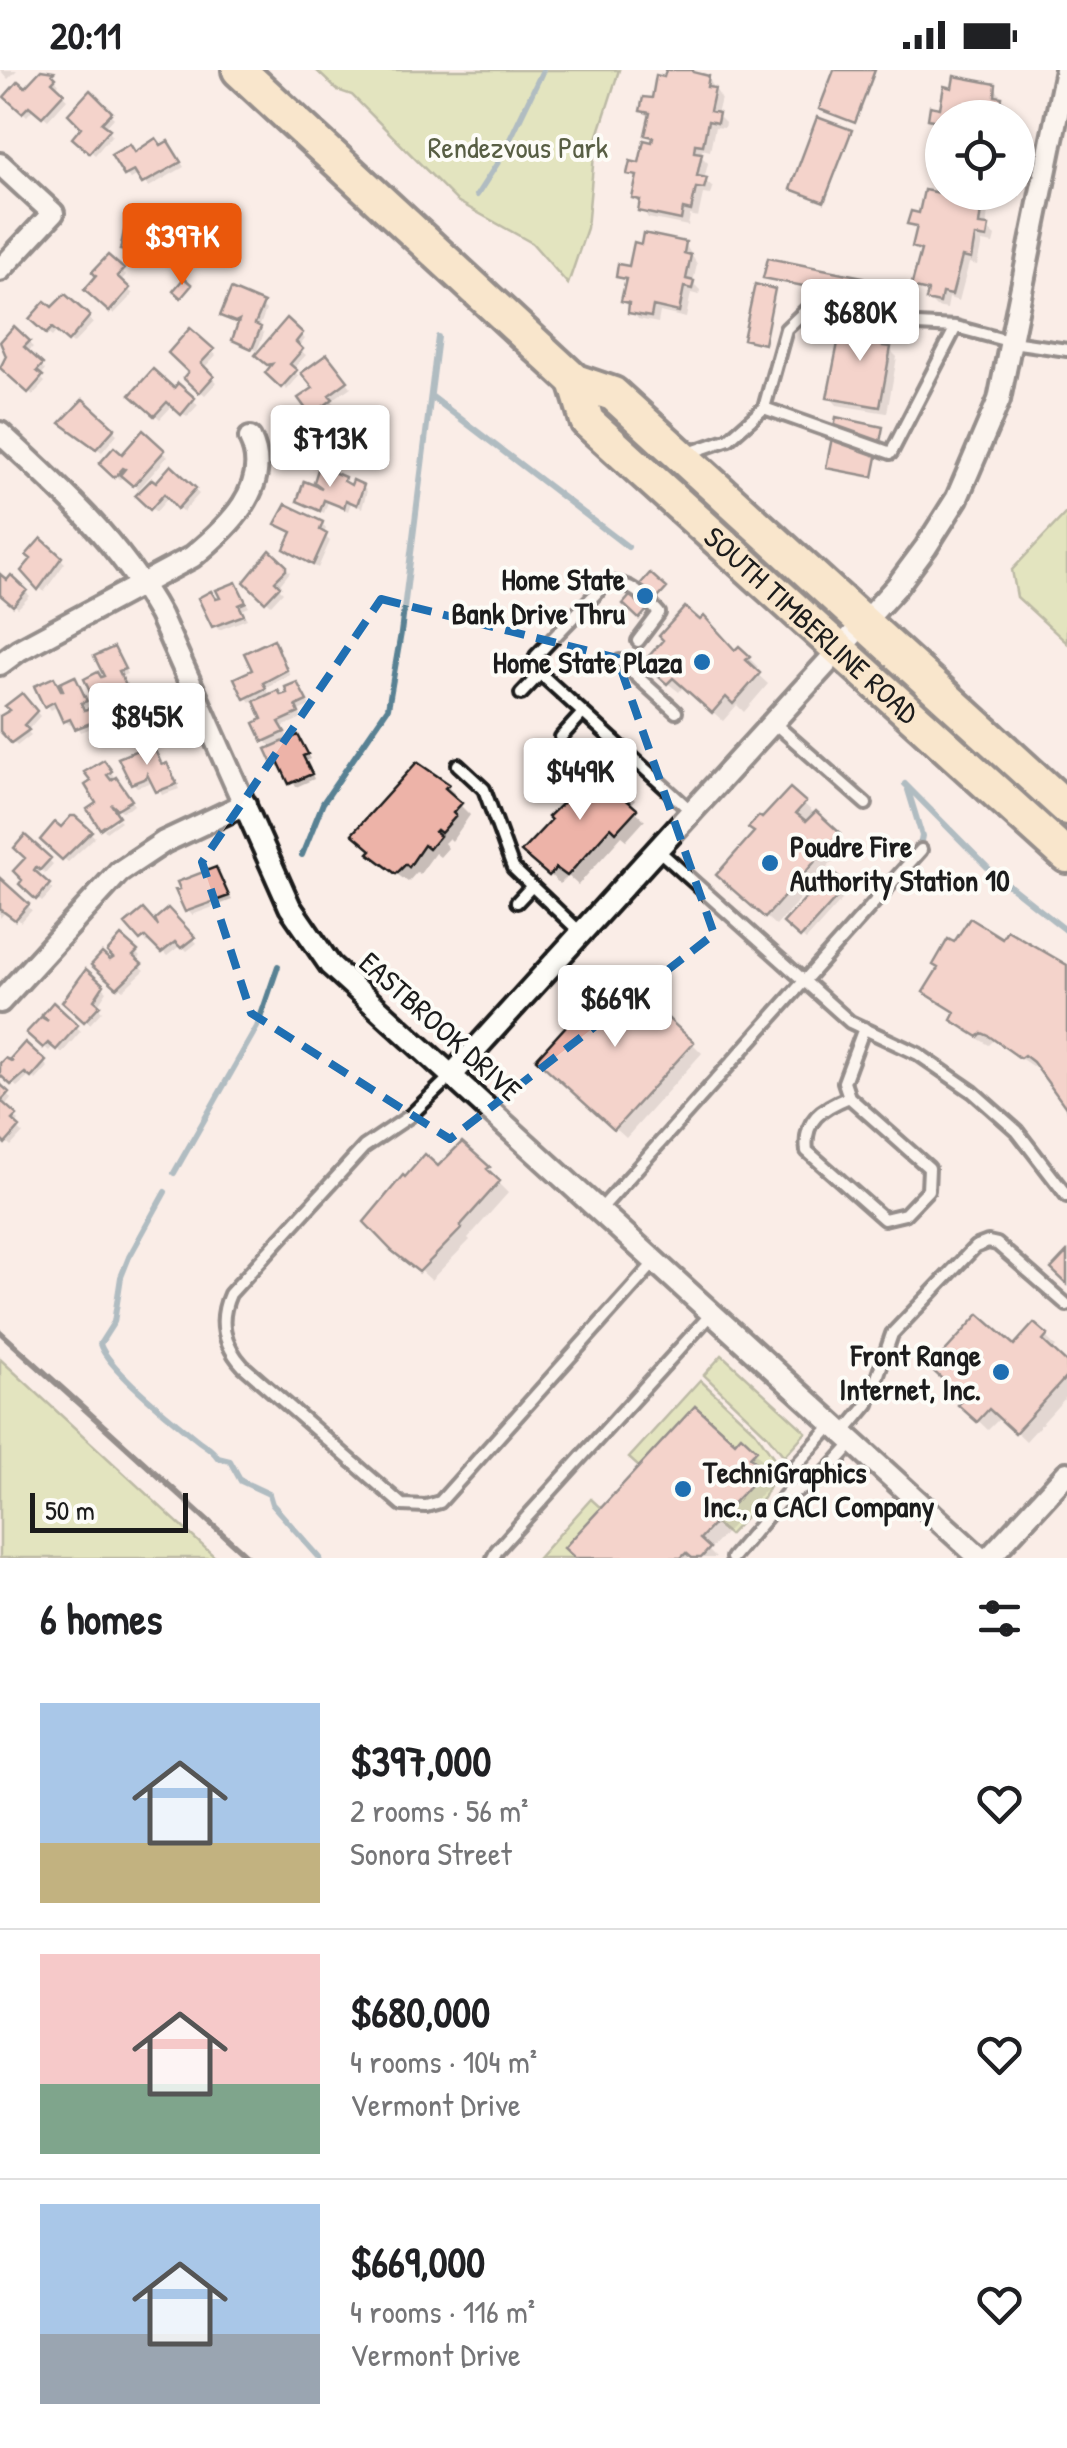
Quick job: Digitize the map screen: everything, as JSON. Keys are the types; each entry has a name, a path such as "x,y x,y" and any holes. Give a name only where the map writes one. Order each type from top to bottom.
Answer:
{"main road":[{"name":"SOUTH TIMBERLINE ROAD","path":"240,70 576,381 613,394 1067,808"},
{"name":"SOUTH TIMBERLINE ROAD","path":"576,381 587,421 1067,856"}],"street":[{"path":"451,1076 864,622 926,548 957,498 999,400 1066,70"},
{"path":"0,164 53,213 0,270"},
{"name":"EASTBROOK DRIVE","path":"0,433 99,528 142,584 160,615 290,908 330,965 980,1558"},
{"path":"0,664 18,650 192,557 233,518 256,477 258,463 250,438"},
{"path":"0,1002 119,872 154,847 245,804"},
{"path":"990,1558 1067,1473"}],"lane":[{"path":"681,456 729,440 764,408 786,328 808,308 898,324 956,328 1067,350"},
{"path":"764,408 891,453 956,328"},
{"path":"638,641 659,613 631,587 606,582 536,656 534,667 538,675 691,812"},
{"path":"620,661 676,712"},
{"path":"521,694 538,675"},
{"path":"561,737 582,714"},
{"path":"772,721 866,804"},
{"path":"458,766 484,789 513,868 581,933"},
{"path":"657,850 850,1022 918,1054 973,1092 1018,1131 1067,1196"},
{"path":"599,1211 921,850"},
{"path":"517,902 531,887"},
{"path":"848,1097 815,1118 805,1134 808,1151 884,1219 905,1214 928,1190 929,1168 848,1097 844,1082 864,1028"},
{"path":"451,1076 410,1116 364,1147 230,1294 225,1306 225,1341 243,1366 402,1505 426,1506 440,1502 655,1262"},
{"path":"787,1493 802,1490 825,1476 843,1434 868,1404 892,1334 975,1246 997,1244 1067,1306"},
{"path":"493,1558 712,1314"},
{"path":"732,1558 787,1493 797,1464 843,1434"}],"highlighted area":[{"path":"381,599 617,658 714,934 450,1139 251,1013 202,862"}],"green space":[{"name":"Rendezvous Park","path":"316,70 619,70 595,145 587,228 568,284 532,243 457,201 352,95 337,90"},
{"path":"1067,512 1067,643 1017,597 1012,570"},
{"path":"722,1355 806,1432 784,1456 704,1375"},
{"path":"0,1359 216,1558 0,1558"},
{"path":"700,1380 755,1431 779,1465 763,1498 729,1535 715,1523 764,1470 750,1457 756,1450 740,1436 735,1442 695,1406 639,1467 629,1458"},
{"path":"591,1499 601,1508 565,1548 575,1558 538,1558"}],"building":[{"path":"41,70 54,72 56,78 52,82 64,93 42,117 29,106 22,113 4,97 18,81 25,87"},
{"path":"666,70 693,70 709,76 707,87 715,88 710,111 719,113 717,123 708,121 703,145 695,144 694,152 702,153 697,176 707,178 704,189 696,188 691,211 683,209 681,220 638,211 640,200 632,198 637,176 627,174 630,161 639,163 644,140 652,142 653,137 645,135 650,113 640,111 643,97 652,98 656,75 664,77"},
{"path":"834,70 875,70 855,123 819,109"},
{"path":"954,76 996,84 995,96 1002,100 941,100 944,86 952,88"},
{"path":"90,90 112,112 102,123 110,129 89,153 72,138 81,127 68,114"},
{"path":"817,117 852,130 824,202 790,189"},
{"path":"156,138 161,145 168,141 181,162 142,184 134,171 124,176 111,155 130,144 135,152"},
{"path":"925,190 925,210 981,210 979,225 989,226 987,238 975,236 971,259 962,257 952,295 942,293 940,303 926,300 928,291 911,287 921,250 912,247 917,226 907,224 911,211 919,213"},
{"path":"140,211 173,217 166,250 143,245 142,254 120,250 125,227 135,229"},
{"path":"643,233 686,242 684,253 691,255 686,279 694,281 692,289 684,287 679,312 653,306 651,317 628,313 629,303 621,301 626,279 616,277 618,264 629,266 634,242 641,244"},
{"path":"108,255 124,269 117,276 130,288 109,312 84,290 96,276 92,272"},
{"path":"768,258 863,277 859,297 763,278"},
{"path":"184,278 192,285 181,298 173,291"},
{"path":"755,284 775,289 764,344 743,339"},
{"path":"231,289 264,303 255,324 261,327 252,349 232,340 239,320 220,316"},
{"path":"65,294 90,316 68,342 52,328 46,334 29,319 45,301 52,307"},
{"path":"287,318 303,333 296,342 303,349 290,364 297,370 281,388 265,373 272,364 267,365 255,355"},
{"path":"843,318 886,326 882,346 891,347 880,407 827,398"},
{"path":"14,326 30,341 24,347 43,364 37,371 43,376 28,393 0,368 6,356 0,342"},
{"path":"190,328 214,349 201,363 214,376 199,393 183,378 188,372 168,353"},
{"path":"327,354 348,381 311,416 298,398 313,388 301,373"},
{"path":"153,369 174,388 178,383 195,398 181,415 167,402 154,416 130,395"},
{"path":"83,399 115,428 96,449 60,423"},
{"path":"836,417 883,427 873,477 826,468"},
{"path":"327,418 347,420 347,426 360,428 357,463 323,460 324,442 330,441 326,440"},
{"path":"143,430 165,450 133,486 120,475 125,469 114,478 99,464 114,447 122,454"},
{"path":"171,465 196,488 177,509 164,494 150,510 135,496 152,479 156,482"},
{"path":"319,466 345,477 344,481 351,485 353,480 364,485 357,505 346,500 344,508 324,500 320,511 297,501 304,481 322,488 314,482"},
{"path":"286,504 323,522 320,530 327,534 313,565 284,549 292,532 275,524"},
{"path":"41,538 62,557 38,590 21,571 31,559 26,555"},
{"path":"270,550 286,565 286,570 275,581 280,586 265,602 244,582"},
{"name":"Home State Bank Drive Thru","path":"650,573 667,588 639,619 623,604"},
{"path":"0,574 7,580 11,575 27,590 13,606 0,595"},
{"path":"236,582 246,602 239,605 244,615 212,627 198,598 211,591 216,599 220,598 216,590"},
{"name":"Home State Plaza","path":"685,607 700,620 704,616 735,650 739,646 750,656 746,660 760,673 733,704 726,697 712,713 673,678 667,684 652,671 658,665 648,657 663,640 659,636"},
{"path":"274,639 287,670 263,683 266,688 244,699 234,678 252,670 244,653"},
{"path":"114,647 125,669 119,671 129,692 96,705 84,679 98,672 104,676 94,656"},
{"path":"75,676 87,701 81,703 84,710 90,708 96,721 75,729 70,719 63,722 54,702 44,707 34,686 54,677 63,690 60,683"},
{"path":"297,682 307,701 296,706 299,713 279,722 285,732 263,742 254,723 262,719 254,701 278,690 281,695 287,693 285,687"},
{"path":"22,693 37,711 24,725 29,730 11,743 0,731 0,716 10,710 5,706"},
{"path":"298,735 312,774 289,784 278,761 273,764 266,749"},
{"path":"152,744 177,784 156,792 147,774 131,784 118,758"},
{"path":"104,760 112,771 107,775 111,780 116,777 132,800 117,809 111,804 119,816 100,829 87,809 96,803 85,785 91,781 84,772"},
{"path":"417,762 449,784 445,788 462,803 441,833 435,832 440,836 429,849 424,845 409,867 406,864 396,874 368,853 371,850 352,834"},
{"path":"601,765 627,788 621,795 637,809 616,832 611,827 567,876 556,868 549,876 521,852 551,820 548,817"},
{"name":"Poudre Fire Authority Station 10","path":"790,788 806,802 796,813 806,821 816,811 840,833 765,918 716,875 754,832 748,828"},
{"path":"71,816 92,831 62,860 40,840 55,822 61,827"},
{"path":"25,835 51,858 40,870 34,870 50,884 36,900 19,884 22,880 13,871 25,858 14,848"},
{"path":"216,867 229,896 185,912 175,890 180,889 177,882"},
{"path":"831,870 848,885 800,938 783,923"},
{"path":"0,878 29,904 15,920 0,909"},
{"path":"168,908 195,937 181,948 175,942 161,953 145,937 140,941 125,924 143,909 158,926 155,919"},
{"path":"970,918 1002,938 1007,930 1067,965 1067,1109 1033,1062 1024,1055 1020,1058 989,1036 982,1033 978,1037 951,1020 955,1012 923,992 938,968 933,965 948,939 954,942"},
{"path":"121,936 138,951 133,956 142,964 117,988 91,965 102,953 110,960 113,958 107,952"},
{"path":"86,969 104,985 94,1000 100,1005 84,1022 62,1002"},
{"path":"616,971 694,1042 614,1130 536,1059"},
{"path":"53,1002 78,1025 56,1050 48,1043 43,1048 26,1033 41,1017 48,1021 42,1015"},
{"path":"25,1042 46,1061 31,1078 25,1073 11,1085 0,1075 0,1063 5,1058 13,1062 10,1059"},
{"path":"0,1084 9,1092 1,1101 17,1115 12,1120 20,1127 5,1144 0,1139"},
{"path":"462,1142 500,1181 419,1272 364,1222 425,1154 438,1166"},
{"path":"1067,1252 1067,1284 1051,1269"},
{"name":"Front Range Internet, Inc.","path":"979,1314 1014,1345 1034,1323 1048,1335 1043,1341 1067,1363 1067,1376 1015,1433 989,1409 977,1422 958,1405 964,1399 930,1368"},
{"name":"TechniGraphics Inc., a CACI Company","path":"695,1406 735,1442 741,1435 757,1450 750,1457 764,1470 700,1539 710,1548 701,1558 686,1553 681,1558 575,1558 564,1548"}],"waterway":[{"path":"477,195 502,156 543,70"},
{"path":"302,855 323,803 388,708 438,337"},
{"path":"431,396 628,547"},
{"path":"905,784 992,872 1067,931"},
{"path":"908,790 922,836 920,846"},
{"path":"174,1173 257,1027 278,966"},
{"path":"165,1192 129,1257 121,1277 114,1322 100,1344 115,1367 142,1393 218,1458 230,1461 241,1481 269,1494 272,1504 320,1558"}],"railway":[{"path":"0,1332 249,1558"}],"place":[{"name":"Home State Bank Drive Thru","path":"645,596"},
{"name":"Home State Plaza","path":"702,662"},
{"name":"Poudre Fire Authority Station 10","path":"770,863"},
{"name":"Front Range Internet, Inc.","path":"1001,1372"},
{"name":"TechniGraphics Inc., a CACI Company","path":"683,1489"}]}
